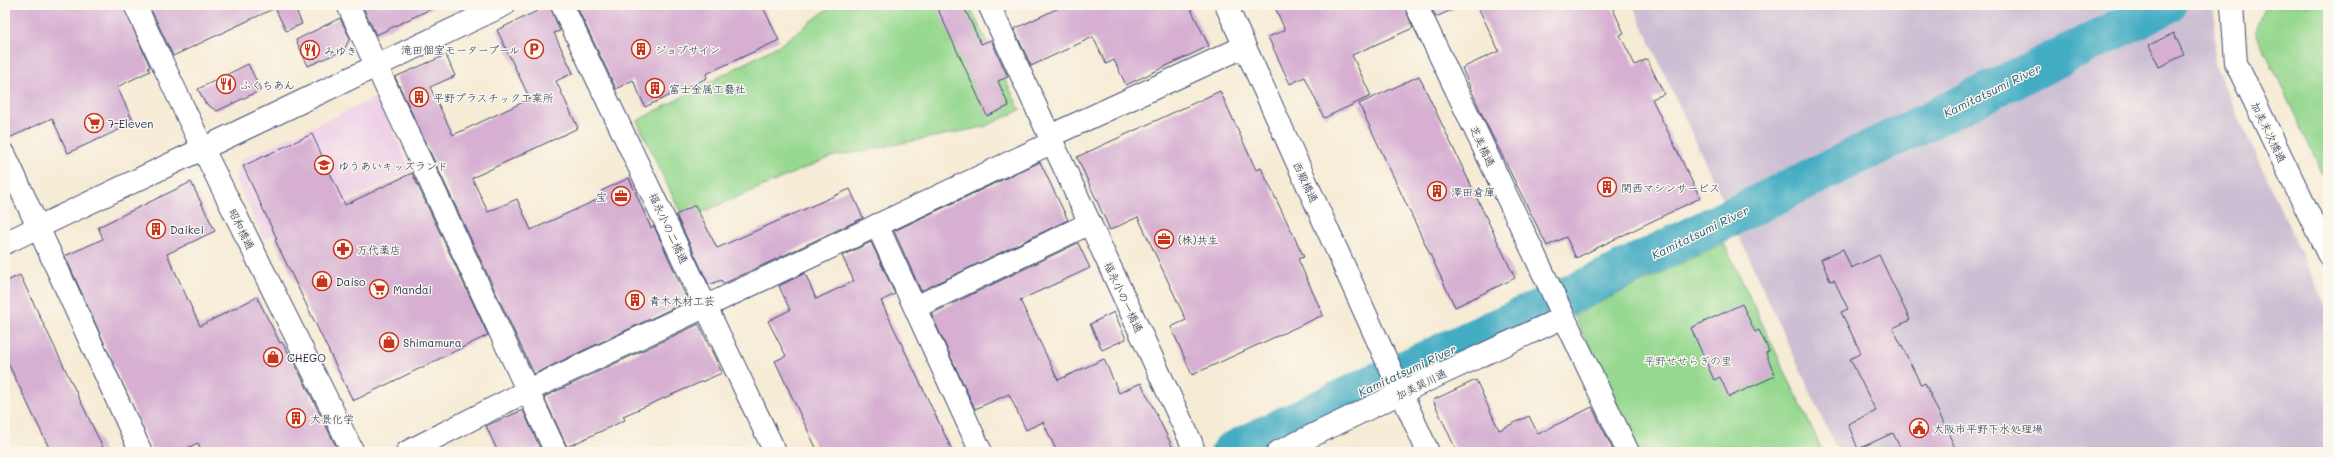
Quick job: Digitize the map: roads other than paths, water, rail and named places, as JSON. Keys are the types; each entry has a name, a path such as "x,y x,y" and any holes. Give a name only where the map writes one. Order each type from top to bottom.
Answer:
{"street":[{"name":"昭和橋通","path":"135,5 203,149 353,452"},
{"path":"348,5 556,452"},
{"path":"5,243 504,5"},
{"name":"福永小の二橋通","path":"562,5 775,452"},
{"name":"福永小の一橋通","path":"989,5 1052,139 1194,452"},
{"name":"西殿橋通","path":"1226,5 1428,452"},
{"name":"芝美橋通","path":"1416,5 1562,314"},
{"name":"加美末次橋通","path":"2232,5 2236,63 2328,254"},
{"path":"407,452 527,391 877,225 1239,49 1242,43"},
{"path":"5,155 142,452"},
{"path":"916,307 1090,223"},
{"path":"877,225 916,307 981,452"},
{"path":"1562,314 1628,452"},
{"name":"加美巽川通","path":"1278,452 1399,388 1562,314"}],"waterway":[{"name":"Kamitatsumi River","path":"1230,452 1368,386 1593,284 2167,5"}],"place":[{"name":"滝田個室モータープール","path":"534,49"},
{"name":"ジョブサイン","path":"641,49"},
{"name":"みゆき","path":"310,50"},
{"name":"ふくちあん","path":"226,84"},
{"name":"富士金属工藝社","path":"655,88"},
{"name":"平野プラスチック工業所","path":"419,97"},
{"name":"7-Eleven","path":"94,123"},
{"name":"ゆうあいキッズランド","path":"324,165"},
{"name":"関西マシンサービス","path":"1607,187"},
{"name":"澤田倉庫","path":"1437,191"},
{"name":"宝","path":"621,196"},
{"name":"Daikei","path":"156,229"},
{"name":"(株)共生","path":"1164,239"},
{"name":"万代薬店","path":"343,249"},
{"name":"Daiso","path":"322,281"},
{"name":"Mandai","path":"379,289"},
{"name":"青木木材工芸","path":"635,300"},
{"name":"Shimamura","path":"389,342"},
{"name":"CHEGO","path":"273,357"},
{"name":"大景化学","path":"296,418"},
{"name":"大阪市平野下水処理場","path":"1919,428"}],"park label":[{"name":"平野せせらぎの里","path":"1688,360"}]}
